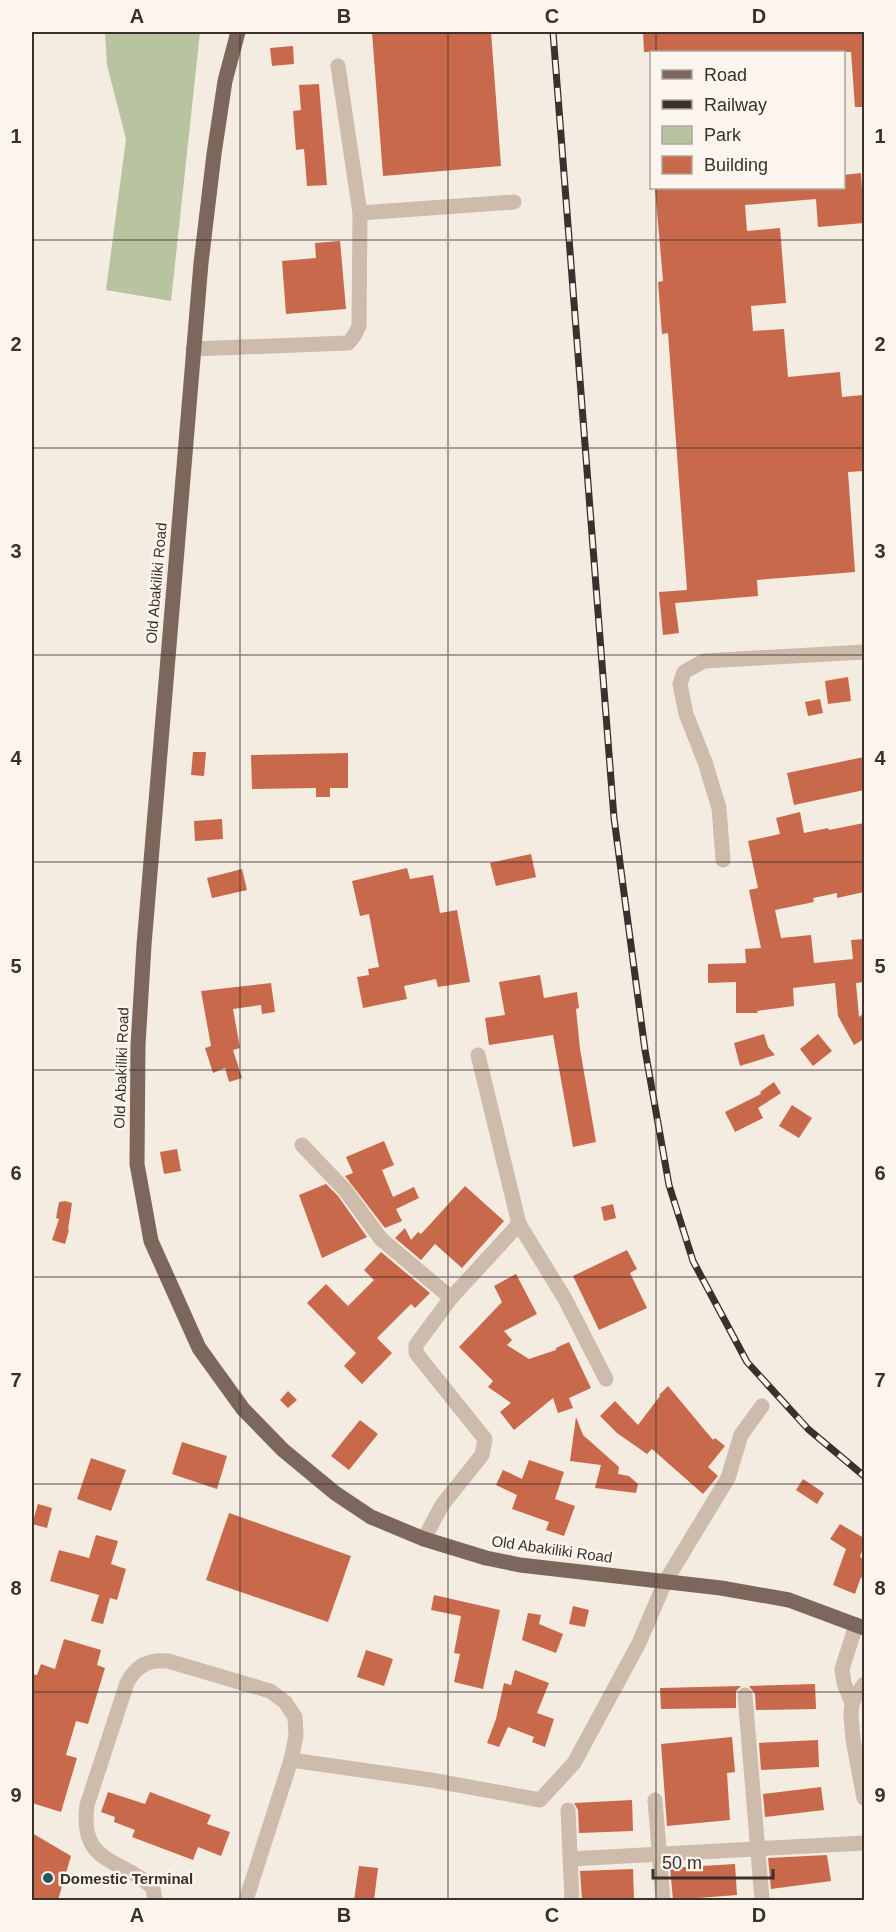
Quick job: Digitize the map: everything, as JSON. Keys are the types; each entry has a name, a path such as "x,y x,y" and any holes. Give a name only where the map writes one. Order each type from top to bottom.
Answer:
{"main road":[{"name":"Old Abakiliki Road","path":"238,32 225,81 214,154 193,349 144,945 138,1045 137,1164 151,1241 199,1348 243,1409 283,1450 335,1493 371,1516 424,1539 486,1558 789,1600 860,1627"}],"street":[{"path":"193,349 348,343 354,336 359,326 360,213 338,66"},
{"path":"360,213 514,202"},
{"path":"723,860 719,808 705,762 686,714 680,684 684,672 704,661 864,652"},
{"path":"478,1055 519,1224 565,1299 606,1379"},
{"path":"302,1145 345,1190 381,1239 450,1298"},
{"path":"424,1539 442,1505 482,1455 485,1439 416,1353 416,1346 450,1298 519,1224"},
{"path":"291,1760 431,1780 540,1800 574,1763 639,1643 665,1582 728,1478 741,1435 762,1406"},
{"path":"860,1627 843,1669 844,1683 852,1703 854,1740 864,1798"},
{"path":"155,1900 153,1888 144,1879 95,1851 85,1823 87,1805 127,1683 139,1667 148,1662 168,1660 270,1691 285,1702 294,1717 296,1736 291,1760 246,1900"},
{"path":"852,1703 864,1684"},
{"path":"745,1695 762,1900"},
{"path":"655,1800 663,1900"},
{"path":"568,1810 572,1900"},
{"path":"570,1859 864,1843"}],"green space":[{"path":"105,32 200,32 171,301 106,290 126,139 107,65"}],"building":[{"path":"372,32 491,32 501,166 383,176"},
{"path":"643,32 864,32 864,107 855,107 851,52 644,52"},
{"path":"293,46 294,64 272,66 270,48"},
{"path":"319,84 327,185 307,186 304,149 296,150 293,111 301,110 299,85"},
{"path":"861,173 864,223 818,227 816,199 745,205 747,231 780,228 786,303 751,306 753,331 784,329 788,377 840,372 842,397 863,395 864,471 848,472 855,572 757,580 758,596 675,603 679,633 663,635 659,592 687,590 668,333 662,334 658,282 663,281 655,189 845,189 845,175"},
{"path":"340,241 346,309 286,314 282,261 316,258 315,243"},
{"path":"848,677 851,701 828,704 825,681"},
{"path":"820,699 823,713 808,716 805,702"},
{"path":"193,752 206,752 204,776 191,775"},
{"path":"348,753 348,788 330,788 330,797 316,797 316,788 252,789 251,755"},
{"path":"864,757 864,790 794,805 787,773"},
{"path":"800,812 804,833 864,823 864,892 837,898 837,893 813,898 814,902 775,910 781,938 811,935 814,963 853,959 851,940 864,939 864,982 856,983 859,1017 864,1013 864,1039 854,1045 838,1016 835,983 793,988 794,1006 757,1011 758,1013 736,1013 736,982 708,983 708,964 746,963 745,949 761,948 749,890 758,888 748,841 780,834 776,818"},
{"path":"222,819 223,839 195,841 194,821"},
{"path":"531,854 536,877 496,886 490,863"},
{"path":"407,868 410,879 433,875 440,913 457,910 470,982 438,987 436,979 404,986 407,999 363,1008 357,977 369,975 368,969 379,967 369,914 360,916 352,881"},
{"path":"242,869 247,890 212,898 207,878"},
{"path":"540,975 544,998 577,992 579,1008 576,1009 580,1049 596,1142 573,1147 553,1035 489,1045 485,1018 505,1015 499,982"},
{"path":"271,983 275,1012 262,1014 261,1005 233,1009 240,1048 233,1050 242,1078 229,1082 225,1068 213,1073 205,1048 211,1046 201,991"},
{"path":"764,1034 768,1047 775,1055 740,1066 734,1043"},
{"path":"818,1034 832,1051 813,1066 800,1049"},
{"path":"774,1082 781,1093 758,1108 763,1118 735,1132 725,1112 761,1094 760,1092"},
{"path":"792,1105 812,1118 799,1138 779,1126"},
{"path":"384,1141 394,1165 382,1170 393,1197 414,1187 419,1198 396,1209 402,1221 385,1228 345,1176 353,1173 346,1157"},
{"path":"177,1149 181,1171 164,1174 160,1152"},
{"path":"326,1184 338,1196 367,1237 322,1258 299,1195"},
{"path":"465,1186 504,1221 462,1268 435,1244 421,1260 395,1238 405,1228 411,1240 418,1232 421,1234"},
{"path":"59,1202 72,1203 65,1244 52,1240 59,1219 56,1218"},
{"path":"613,1204 616,1218 604,1221 601,1207"},
{"path":"627,1250 637,1269 630,1273 647,1308 599,1330 573,1276"},
{"path":"381,1252 430,1293 415,1308 411,1304 377,1338 392,1353 362,1384 344,1366 356,1353 307,1303 326,1284 348,1306 374,1280 364,1270"},
{"path":"516,1274 537,1314 504,1331 512,1340 507,1345 529,1359 556,1350 569,1342 591,1388 569,1398 573,1408 558,1413 553,1398 514,1430 500,1412 511,1403 488,1387 493,1381 459,1347 502,1302 494,1286"},
{"path":"668,1386 713,1440 715,1438 725,1446 708,1467 718,1476 703,1494 652,1449 647,1454 617,1433 600,1416 615,1401 638,1425"},
{"path":"288,1391 297,1400 288,1408 280,1400"},
{"path":"576,1417 583,1435 619,1467 618,1474 629,1476 638,1484 636,1493 595,1488 601,1465 570,1461"},
{"path":"360,1420 378,1434 349,1470 331,1456"},
{"path":"182,1442 227,1456 217,1489 172,1474"},
{"path":"91,1458 126,1470 111,1511 77,1499"},
{"path":"529,1460 564,1472 555,1499 575,1506 564,1536 546,1530 549,1522 512,1509 517,1495 496,1485 503,1470 522,1479"},
{"path":"803,1479 824,1493 817,1504 796,1490"},
{"path":"38,1504 52,1508 47,1528 32,1524"},
{"path":"229,1513 351,1556 328,1622 206,1580"},
{"path":"840,1524 864,1538 860,1557 864,1559 864,1579 861,1577 855,1594 833,1585 846,1549 830,1539"},
{"path":"96,1535 118,1541 111,1564 126,1569 117,1600 110,1598 103,1624 91,1621 99,1595 50,1581 59,1550 89,1558"},
{"path":"434,1595 500,1610 483,1689 454,1682 460,1654 454,1653 461,1616 431,1610"},
{"path":"573,1606 589,1610 585,1627 569,1624"},
{"path":"528,1613 541,1615 539,1624 563,1634 556,1653 522,1640"},
{"path":"64,1639 101,1650 97,1665 105,1668 88,1724 76,1721 66,1755 77,1758 61,1812 32,1803 32,1674 37,1675 41,1664 55,1669"},
{"path":"366,1650 393,1659 384,1686 357,1677"},
{"path":"515,1670 549,1683 537,1713 554,1719 545,1747 532,1742 534,1737 508,1727 499,1747 487,1743 496,1719 504,1683 511,1685"},
{"path":"815,1684 816,1709 756,1710 755,1694 749,1686"},
{"path":"741,1686 736,1691 736,1708 661,1709 660,1688"},
{"path":"732,1737 735,1772 727,1773 730,1820 667,1826 661,1744"},
{"path":"818,1740 819,1767 761,1770 759,1743"},
{"path":"821,1787 824,1810 765,1817 763,1794"},
{"path":"108,1792 145,1804 150,1792 211,1815 207,1824 230,1832 221,1856 198,1847 193,1860 132,1837 135,1830 114,1822 115,1817 101,1812"},
{"path":"632,1800 633,1831 579,1833 578,1810 574,1803"},
{"name":"Domestic Terminal","path":"32,1833 71,1856 58,1900 32,1900"},
{"path":"827,1855 831,1881 771,1889 768,1858"},
{"path":"735,1864 737,1895 673,1900 670,1868"},
{"path":"359,1866 378,1868 374,1900 354,1900"},
{"path":"633,1869 634,1899 582,1900 580,1871"}],"railway":[{"path":"553,32 614,818 645,1050 669,1185 693,1261 747,1362 808,1429 864,1476"}],"place":[{"name":"Domestic Terminal","path":"48,1878"}]}
